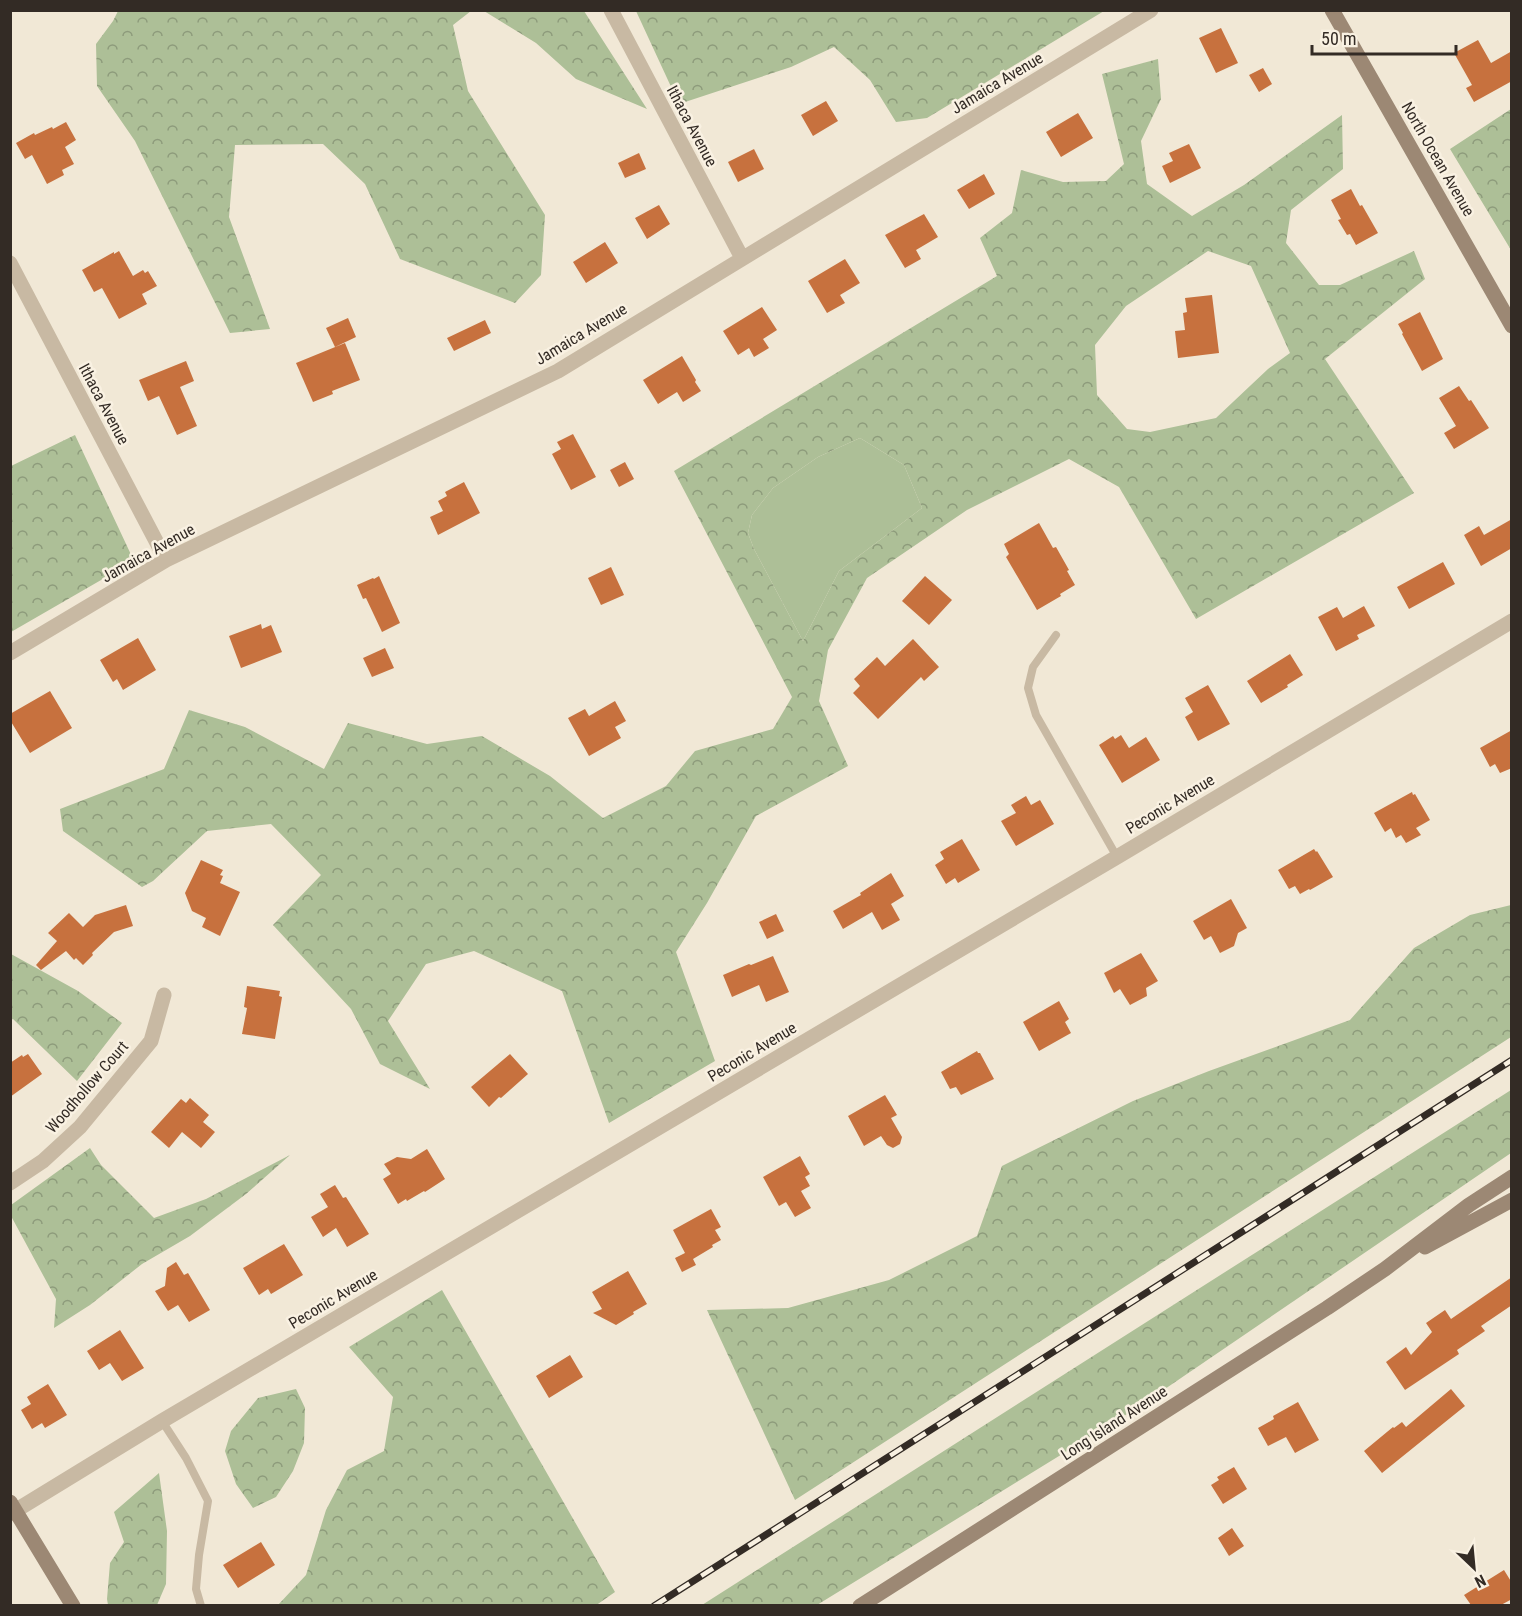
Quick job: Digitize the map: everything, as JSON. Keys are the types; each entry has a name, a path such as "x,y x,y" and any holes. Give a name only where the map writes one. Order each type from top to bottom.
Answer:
{"street":[{"name":"Ithaca Avenue","path":"611,10 741,258"},
{"name":"Jamaica Avenue","path":"10,653 166,560 558,371 1151,10"},
{"name":"North Ocean Avenue","path":"1332,10 1512,326"},
{"name":"Ithaca Avenue","path":"10,264 166,560"},
{"name":"Peconic Avenue","path":"12,1509 1117,857 1512,621"},
{"name":"Woodhollow Court","path":"10,1184 43,1161 80,1127 151,1041 164,995"},
{"name":"Long Island Avenue","path":"860,1605 1271,1344 1385,1269 1469,1205 1512,1177"},
{"name":"Long Island Avenue","path":"1385,1269 1512,1200"},
{"path":"12,1509 73,1605"}],"lane":[{"path":"1056,635 1033,667 1028,688 1036,716 1117,857"},
{"path":"162,1421 186,1458 208,1501 196,1589 201,1605"}],"green space":[{"path":"118,11 471,11 453,25 468,91 545,215 541,275 515,303 400,259 365,184 323,144 235,145 229,217 270,329 230,333 135,141 97,86 96,44"},
{"path":"484,11 584,11 647,109 576,79 536,43"},
{"path":"636,11 1104,11 927,118 896,122 870,80 834,47 791,67 679,104"},
{"path":"1158,59 1161,99 1141,141 1147,184 1192,216 1244,185 1342,115 1343,169 1291,210 1286,243 1319,285 1340,285 1414,251 1425,279 1325,359 1414,493 1196,619 1119,487 1069,459 967,510 867,578 828,650 819,701 848,766 756,816 707,903 676,952 715,1061 609,1123 562,991 474,951 426,964 388,1021 430,1089 380,1064 351,1009 273,925 321,875 271,824 207,831 153,881 142,887 63,831 60,809 164,769 189,710 245,727 324,769 348,723 427,744 482,736 550,776 603,818 666,786 695,751 773,729 792,697 674,471 997,276 980,238 1012,213 1021,170 1063,182 1106,181 1124,164 1102,74","holes":["1208,251 1251,266 1290,353 1268,369 1216,418 1150,432 1127,429 1097,395 1095,345 1126,306","860,438 904,465 922,508 839,571 803,641 754,549 748,533 752,515 773,488 818,457"]},
{"path":"1511,109 1511,250 1450,149"},
{"path":"75,435 134,561 11,632 11,466"},
{"path":"860,438 904,465 922,508 839,571 803,641 754,549 748,533 752,515 773,488 818,457"},
{"path":"1511,905 1511,1037 795,1500 707,1310 788,1308 889,1280 977,1236 1002,1166 1133,1101 1350,1020 1414,948 1470,915"},
{"path":"11,954 78,991 122,1023 77,1081 13,1019 11,1020"},
{"path":"1511,1090 1511,1153 1137,1408 817,1605 702,1605"},
{"path":"90,1148 101,1165 154,1218 206,1199 290,1155 246,1194 190,1236 142,1264 90,1305 54,1328 56,1299 11,1216 11,1205"},
{"path":"442,1290 615,1592 595,1606 278,1605 306,1575 326,1510 347,1470 384,1451 393,1397 349,1347"},
{"path":"296,1389 305,1408 304,1443 293,1471 276,1497 253,1508 236,1484 225,1451 231,1431 258,1398"},
{"path":"159,1473 167,1531 166,1584 157,1605 108,1605 110,1563 124,1542 114,1512"}],"building":[{"path":"1221,28 1238,63 1216,73 1199,38"},
{"path":"1478,40 1491,63 1512,51 1512,81 1474,102 1466,88 1472,85 1454,53"},
{"path":"1263,68 1272,84 1259,92 1249,75"},
{"path":"826,101 838,121 813,136 801,115"},
{"path":"1078,113 1093,138 1061,157 1046,132"},
{"path":"66,122 76,140 65,147 74,164 62,170 64,175 47,184 32,155 25,159 16,143 34,133 35,135 52,127 53,129"},
{"path":"1189,144 1201,168 1170,183 1162,166 1173,161 1169,153"},
{"path":"754,149 764,169 738,182 728,162"},
{"path":"639,153 646,169 625,178 618,163"},
{"path":"984,174 995,194 969,209 957,190"},
{"path":"1351,189 1378,233 1356,245 1338,220 1341,219 1331,200"},
{"path":"659,205 670,224 647,239 635,218"},
{"path":"924,214 938,237 916,250 921,259 905,268 885,235"},
{"path":"605,242 618,263 586,283 573,262"},
{"path":"119,251 133,276 143,270 145,273 148,271 157,286 142,294 147,304 119,319 102,288 94,292 82,270"},
{"path":"845,259 860,283 840,295 845,303 827,313 808,281"},
{"path":"1212,295 1219,353 1178,358 1175,331 1185,330 1183,313 1187,312 1185,298"},
{"path":"762,307 777,330 763,339 769,348 754,357 749,348 738,355 723,331"},
{"path":"1420,312 1443,359 1422,371 1398,324"},
{"path":"348,318 356,337 335,347 326,328"},
{"path":"485,320 491,333 454,351 447,338"},
{"path":"345,343 360,380 332,391 333,394 313,402 296,363"},
{"path":"682,356 701,391 683,402 677,392 658,404 643,380"},
{"path":"186,361 194,381 180,387 197,426 177,435 159,396 148,401 139,380"},
{"path":"1459,386 1489,428 1454,449 1444,433 1456,426 1439,398"},
{"path":"573,434 596,477 571,490 552,454 561,449 557,442"},
{"path":"625,462 634,479 619,487 610,470"},
{"path":"464,482 480,513 438,535 430,517 443,511 438,501 447,496 445,492"},
{"path":"1512,519 1512,548 1481,566 1464,535 1479,526 1484,535"},
{"path":"1039,523 1053,548 1056,547 1075,585 1037,610 1006,557 1009,554 1004,544"},
{"path":"1443,562 1455,584 1409,609 1397,587"},
{"path":"611,567 624,595 601,605 588,578"},
{"path":"379,576 400,623 382,632 366,598 363,599 357,585"},
{"path":"925,576 952,600 929,625 902,601"},
{"path":"1364,606 1375,626 1357,635 1359,639 1336,651 1318,617 1337,607 1343,618"},
{"path":"261,624 262,629 271,625 282,652 241,668 229,636"},
{"path":"138,638 156,670 123,690 117,679 113,682 100,660"},
{"path":"913,639 939,667 924,681 921,677 878,719 853,693 860,686 854,679 877,657 885,666"},
{"path":"385,648 394,668 372,677 363,658"},
{"path":"1290,654 1303,675 1261,703 1247,681"},
{"path":"1208,685 1230,724 1198,741 1185,717 1193,712 1185,698"},
{"path":"50,691 72,728 30,753 10,720 10,714"},
{"path":"615,701 626,721 615,727 621,738 589,756 568,718 585,709 589,716"},
{"path":"1512,730 1512,768 1500,773 1495,764 1490,767 1480,748"},
{"path":"1121,735 1129,748 1146,737 1160,760 1122,783 1099,745 1113,736 1115,739"},
{"path":"1412,792 1430,820 1416,828 1421,835 1406,843 1401,835 1396,838 1391,828 1385,832 1374,813"},
{"path":"1026,796 1031,805 1040,800 1054,824 1016,846 1001,821 1016,813 1011,805"},
{"path":"962,839 980,870 958,883 955,878 946,884 935,865 944,859 940,852"},
{"path":"1314,849 1333,877 1300,894 1295,886 1289,889 1278,870"},
{"path":"201,860 223,870 220,883 240,892 220,936 202,927 206,918 192,911 185,893"},
{"path":"891,873 904,896 891,904 900,920 882,930 872,912 843,929 833,911 861,895 860,893"},
{"path":"1231,899 1247,928 1238,933 1234,946 1220,953 1211,936 1204,940 1193,921"},
{"path":"126,905 133,926 114,932 83,965 76,958 74,960 66,951 41,970 36,965 57,941 48,933 69,913 83,927 95,915"},
{"path":"776,914 784,931 767,939 759,922"},
{"path":"1141,953 1158,981 1146,988 1147,996 1130,1005 1120,989 1114,993 1104,973"},
{"path":"773,956 789,992 766,1002 759,985 732,997 723,975"},
{"path":"247,986 280,991 279,996 282,997 275,1039 242,1034 247,1008 244,1007"},
{"path":"1059,1001 1069,1019 1065,1022 1071,1033 1039,1051 1023,1022"},
{"path":"977,1051 994,1079 961,1095 956,1087 950,1089 941,1072"},
{"path":"28,1054 42,1074 10,1097 10,1063"},
{"path":"510,1054 528,1074 489,1107 471,1087"},
{"path":"885,1095 897,1115 891,1118 902,1137 900,1144 893,1148 887,1145 881,1136 864,1146 848,1116"},
{"path":"190,1098 209,1115 203,1122 215,1132 201,1148 182,1132 169,1148 151,1132 181,1099 186,1103"},
{"path":"427,1149 445,1179 425,1192 398,1204 383,1179 391,1174 384,1164 397,1157 411,1159"},
{"path":"800,1156 810,1174 805,1177 810,1186 801,1191 811,1208 795,1217 786,1202 779,1206 763,1177"},
{"path":"335,1185 343,1198 346,1197 369,1234 347,1247 336,1228 323,1237 311,1217 328,1207 320,1194"},
{"path":"711,1209 721,1227 715,1230 721,1240 693,1259 696,1265 682,1272 675,1258 685,1253 673,1230"},
{"path":"284,1244 303,1275 271,1294 268,1289 259,1295 243,1268"},
{"path":"176,1262 184,1275 188,1273 210,1310 189,1322 178,1305 168,1311 155,1291 165,1286 167,1268"},
{"path":"628,1271 647,1304 616,1325 593,1313 602,1309 592,1292"},
{"path":"1512,1277 1512,1305 1481,1326 1485,1331 1457,1350 1459,1354 1405,1390 1386,1362 1406,1347 1411,1355 1432,1332 1426,1323 1445,1310 1451,1319"},
{"path":"120,1330 144,1368 122,1381 110,1363 99,1370 87,1351"},
{"path":"570,1355 583,1377 549,1398 536,1376"},
{"path":"48,1384 67,1415 45,1428 42,1423 32,1429 21,1410 31,1404 27,1397"},
{"path":"1451,1389 1465,1406 1382,1473 1364,1451 1393,1427 1402,1422 1406,1427"},
{"path":"1298,1402 1319,1440 1295,1453 1286,1437 1268,1446 1258,1428 1274,1419 1273,1416"},
{"path":"1234,1467 1247,1489 1223,1504 1211,1485 1219,1480 1217,1477"},
{"path":"1232,1528 1244,1546 1229,1556 1218,1538"},
{"path":"261,1542 275,1565 238,1588 223,1565"},
{"path":"1504,1570 1512,1583 1512,1599 1501,1605 1471,1605 1464,1595"}],"railway":[{"path":"654,1606 1512,1060"}]}
